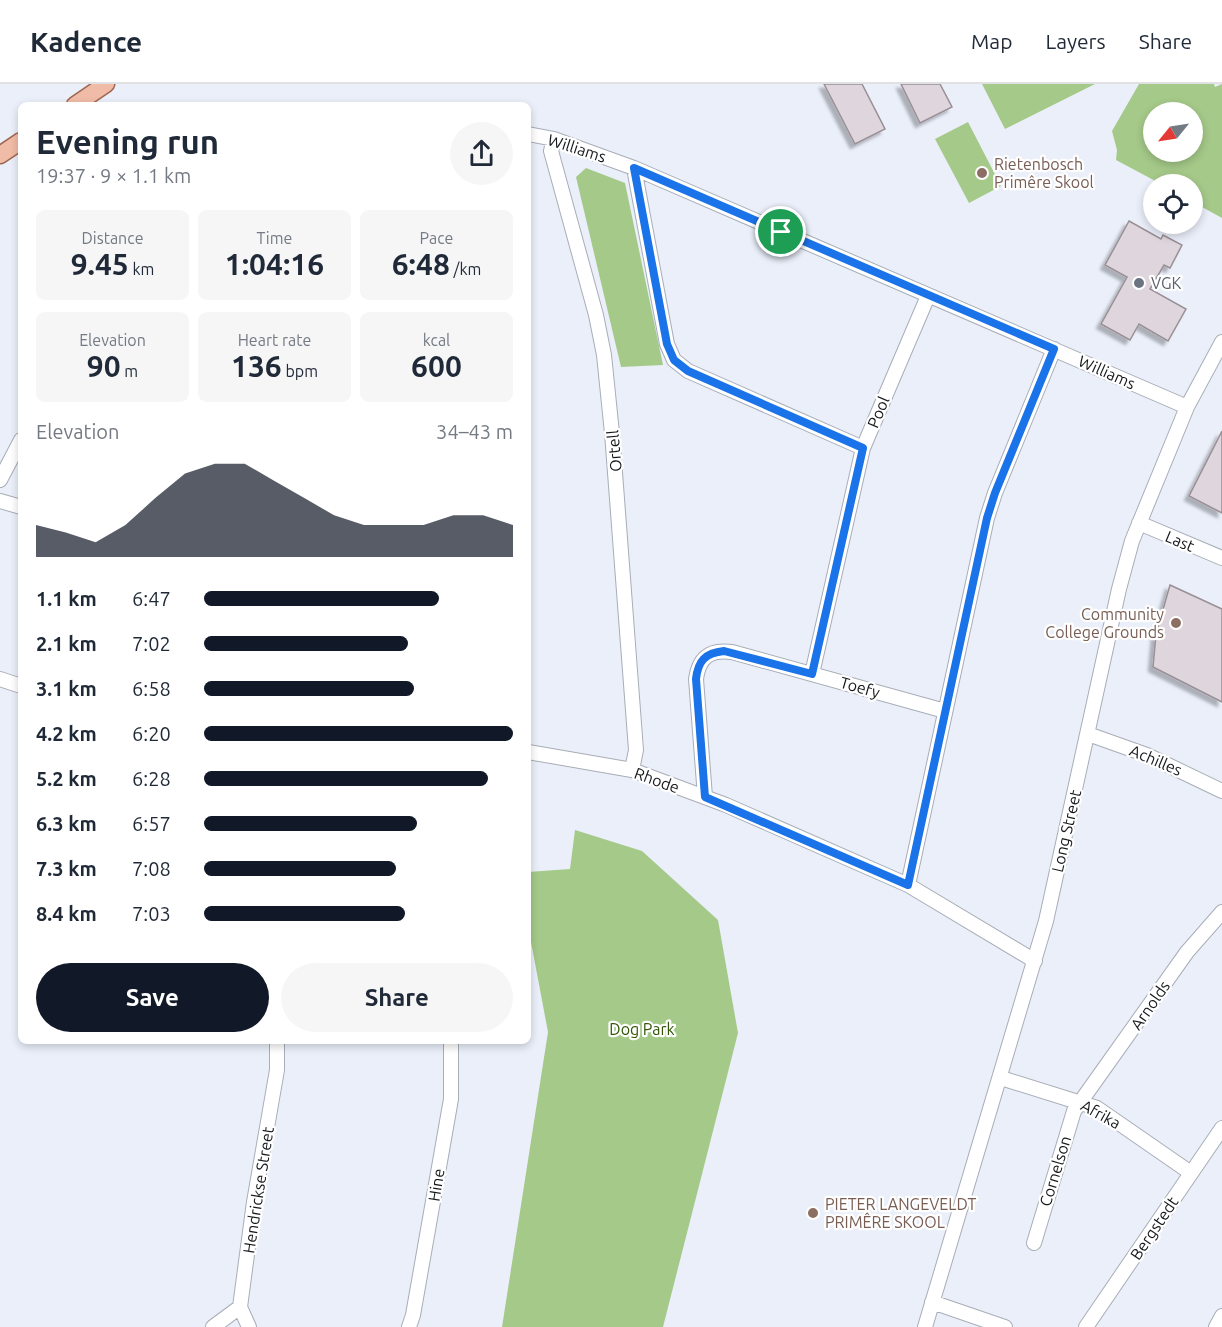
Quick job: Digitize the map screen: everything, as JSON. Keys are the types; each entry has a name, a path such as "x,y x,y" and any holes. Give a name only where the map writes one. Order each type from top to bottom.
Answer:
{"main road":[{"path":"79,102 106,84"},
{"path":"0,155 18,143"}],"street":[{"name":"Williams","path":"531,135 554,139 634,168 1187,408"},
{"name":"Ortell","path":"554,139 551,151 596,315 604,355 636,750 632,770"},
{"path":"634,168 667,344 674,360 688,371 737,394 863,448"},
{"name":"Pool","path":"812,674 863,448 928,296"},
{"name":"Long Street","path":"926,1327 1035,961 1119,589 1139,523 1187,408 1222,342"},
{"path":"908,885 987,518 1054,349"},
{"path":"0,480 18,446"},
{"path":"0,501 18,506"},
{"name":"Last","path":"1139,523 1222,558"},
{"name":"Toefy","path":"705,797 696,679 698,666 713,652 724,651 945,711"},
{"path":"0,679 18,685"},
{"name":"Achilles","path":"1088,734 1147,755 1222,791"},
{"name":"Rhode","path":"531,753 632,770 705,797 908,885 1035,961"},
{"name":"Arnolds","path":"1082,1102 1187,952 1222,912"},
{"name":"Hendrickse Street","path":"240,1307 254,1202 277,1070 277,1044"},
{"name":"Hine","path":"409,1327 414,1315 450,1100 451,1044"},
{"name":"Afrika","path":"1001,1078 1097,1108 1191,1173"},
{"name":"Cornelson","path":"1034,1243 1069,1125 1074,1112 1082,1102"},
{"name":"Bergstedt","path":"1086,1327 1222,1128"},
{"path":"932,1302 1005,1327"},
{"path":"213,1327 240,1307 249,1327"},
{"path":"1216,1327 1222,1316"}],"green space":[{"path":"982,84 1095,84 1005,129"},
{"path":"1139,84 1214,84 1215,87 1222,84 1222,218 1203,208 1203,174 1143,174 1116,160 1117,150 1112,131"},
{"path":"968,122 1001,186 969,203 935,139"},
{"path":"586,168 625,183 663,365 621,367 576,177"},
{"name":"Dog Park","path":"575,830 642,851 718,920 738,1033 663,1327 502,1327 548,1032 531,942 531,872 570,869"}],"building":[{"path":"824,84 862,84 885,129 855,144"},
{"path":"901,84 940,84 952,107 920,123"},
{"name":"VGK","path":"1129,221 1143,229 1143,234 1152,234 1161,239 1163,235 1182,245 1170,268 1164,265 1150,289 1186,309 1168,341 1139,324 1130,340 1101,324 1127,277 1105,265"},
{"path":"1222,431 1222,513 1189,496"},
{"path":"1170,585 1222,609 1222,702 1153,667 1156,634"}],"place":[{"name":"Rietenbosch Primêre Skool","path":"982,173"},
{"name":"VGK","path":"1139,283"},
{"name":"Community College Grounds","path":"1176,623"},
{"name":"PIETER LANGEVELDT PRIMÊRE SKOOL","path":"813,1213"}],"route":[{"path":"634,168 781,232 1054,349 987,518 908,885 705,797 696,679 698,666 713,652 724,651 812,674 863,448 737,394 688,371 674,360 667,344 634,168"}]}
